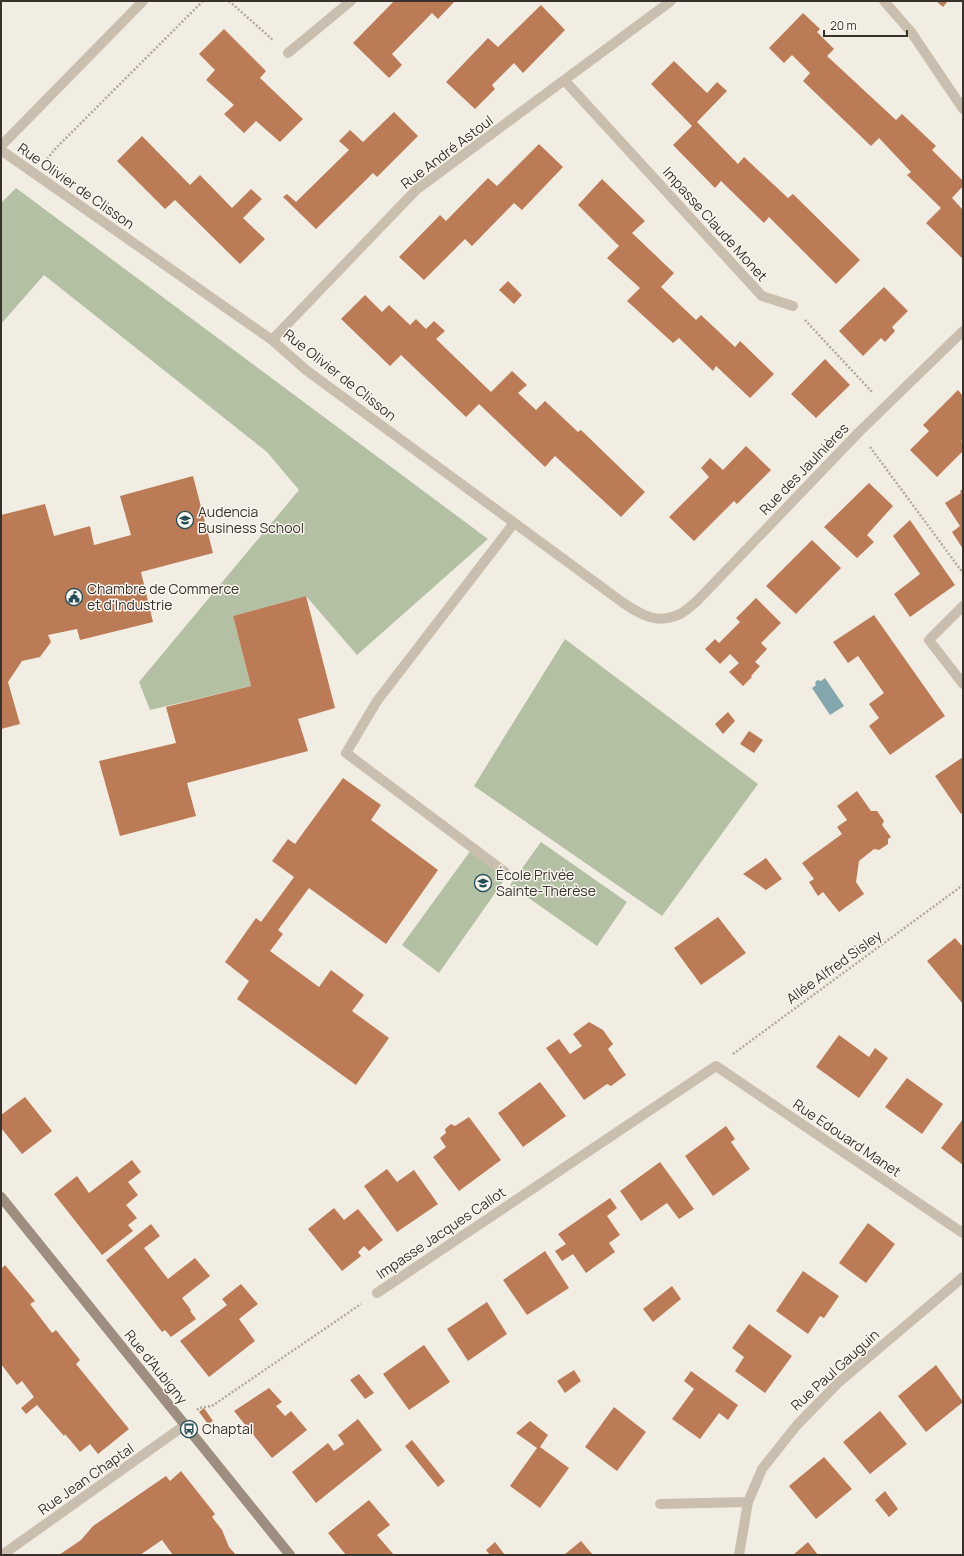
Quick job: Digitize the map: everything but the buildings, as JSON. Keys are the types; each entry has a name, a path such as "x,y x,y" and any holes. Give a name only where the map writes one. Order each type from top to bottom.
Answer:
{"main road":[{"name":"Rue d'Aubigny","path":"1,1197 290,1555"}],"street":[{"path":"1,146 143,1"},
{"path":"288,53 351,1"},
{"name":"Rue André Astoul","path":"272,340 416,190 671,1"},
{"name":"Rue André Astoul","path":"660,10 678,1"},
{"path":"884,1 911,32 963,109"},
{"name":"Impasse Claude Monet","path":"565,81 762,296 794,306"},
{"name":"Rue Olivier de Clisson","path":"1,150 272,340 306,370 641,615 662,619"},
{"name":"Rue des Jaulnières","path":"662,619 680,614 697,601 859,432 963,331"},
{"path":"505,872 346,753 377,701 514,523"},
{"path":"963,606 929,640 963,684"},
{"name":"Rue Edouard Manet","path":"716,1066 963,1233"},
{"name":"Impasse Jacques Callot","path":"377,1293 716,1066"},
{"name":"Rue Paul Gauguin","path":"739,1555 748,1502 762,1469 797,1425 838,1383 963,1277"},
{"name":"Rue Jean Chaptal","path":"2,1555 185,1425"},
{"path":"660,1504 748,1502"}],"path":[{"path":"35,174 56,148 203,1"},
{"path":"229,1 288,53"},
{"path":"794,306 812,328 886,406"},
{"path":"859,432 963,573"},
{"name":"Allée Alfred Sisley","path":"716,1066 963,885"},
{"name":"Impasse Jacques Callot","path":"185,1425 199,1408 212,1406 377,1293"}],"green space":[{"path":"16,188 488,539 357,655 306,596 233,616 251,686 150,710 139,682 299,490 267,452 44,275 1,324 1,203"},
{"path":"565,639 758,784 662,916 474,786"},
{"path":"541,842 627,902 597,946 510,885"},
{"path":"471,850 507,876 439,973 402,945"}],"water":[{"path":"825,678 844,706 830,715 812,688 816,685 815,683 817,680 821,681"}],"place":[{"name":"Audencia Business School","path":"185,520"},
{"name":"Chambre de Commerce et d'Industrie","path":"74,597"},
{"name":"École Privée Sainte-Thérèse","path":"483,883"},
{"name":"Chaptal","path":"189,1429"}]}
